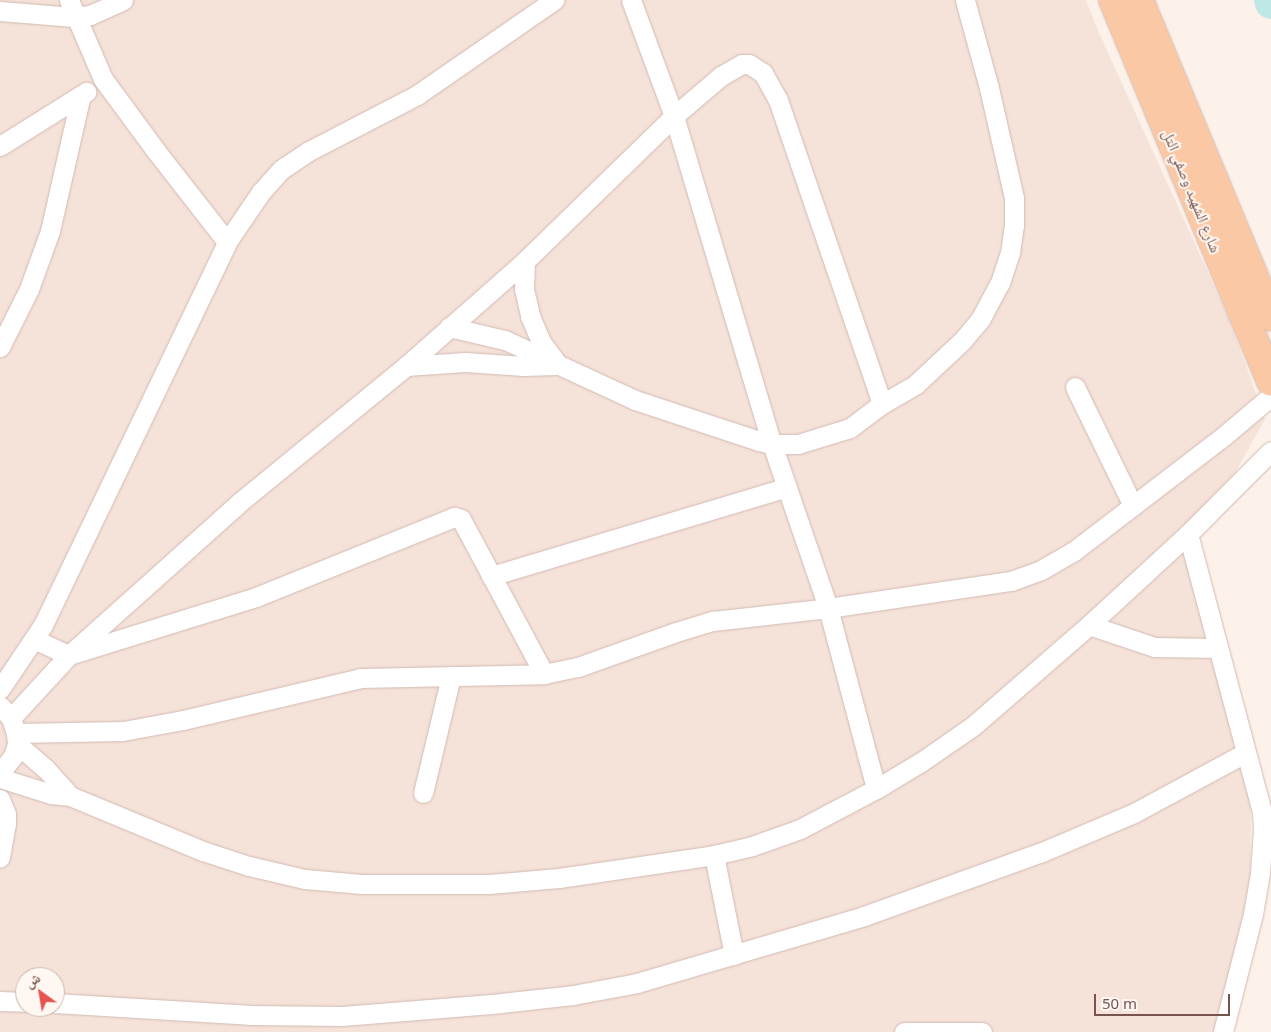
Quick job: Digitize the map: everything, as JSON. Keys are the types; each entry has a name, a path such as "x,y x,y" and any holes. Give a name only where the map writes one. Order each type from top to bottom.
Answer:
{"main road":[{"name":"شارع الشهيد وصفي التل","path":"1113,0 1271,382"},
{"name":"شارع الشهيد وصفي التل","path":"1140,0 1271,317"}],"street":[{"path":"0,11 71,9 90,15 123,0"},
{"path":"0,689 34,639 226,242 261,192 282,169 309,151 417,95 554,0"},
{"path":"632,0 674,116 772,444 828,608 876,788"},
{"path":"448,327 505,340 635,400 772,444 798,444 850,428 882,404 916,384 962,341 981,318 1000,283 1010,253 1014,226 1014,198 989,88 965,0"},
{"path":"71,9 103,79 156,152 226,242"},
{"path":"0,773 13,756 11,725 69,654 240,502 406,366 524,261 674,116 733,68 749,64 763,73 778,100 882,404"},
{"path":"0,146 103,79"},
{"path":"0,347 29,289 50,231 81,95"},
{"path":"524,261 524,289 530,316 541,342 558,365"},
{"path":"406,366 465,362 524,366 558,365"},
{"path":"1075,388 1133,506"},
{"path":"11,725 96,733 183,720 360,678 544,674 578,667 676,632 713,621 828,608 1010,581 1028,576 1053,565 1074,551 1225,435 1271,396"},
{"path":"0,778 51,794 70,796 203,851 248,866 305,879 372,884 489,884 559,878 714,855 752,846 800,829 876,788 921,762 973,726 1089,625 1188,534 1271,451"},
{"path":"490,576 787,487"},
{"path":"34,639 69,654 256,597 450,518 461,519 544,674"},
{"path":"1188,534 1262,813 1262,848 1253,914 1223,1032"},
{"path":"1089,625 1154,647 1218,648"},
{"path":"423,793 451,676"},
{"path":"11,725 70,796"},
{"path":"65,1004 249,1015 342,1016 492,1004 573,995 637,983 864,916 1042,852 1134,813 1245,753"},
{"path":"0,800 6,814 0,857"},
{"path":"714,855 734,955"},
{"path":"0,1001 15,1002"},
{"path":"904,1032 982,1032"}],"shaded area":[{"path":"0,0 1086,0 1099,33 1230,321 1265,419 1195,545 1251,767 1250,940 1223,1032 0,1032"}]}
